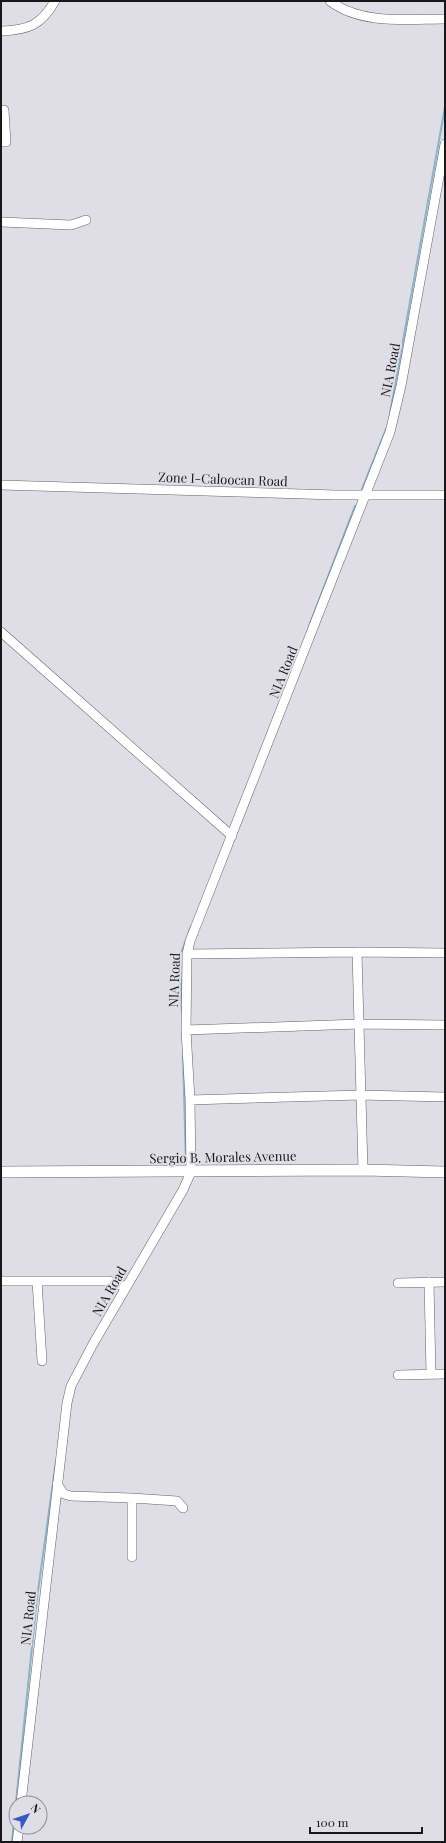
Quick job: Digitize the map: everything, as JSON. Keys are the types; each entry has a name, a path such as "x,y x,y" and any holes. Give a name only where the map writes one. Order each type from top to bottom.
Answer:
{"main road":[{"name":"Sergio B. Morales Avenue","path":"1,1172 362,1170 445,1172"}],"street":[{"path":"1,31 16,30 39,22 47,15 55,1"},
{"path":"330,1 340,9 356,14 395,20 445,19"},
{"path":"1,142 6,142 4,110"},
{"name":"NIA Road","path":"22,1795 67,1403 72,1386 122,1286 183,1190 191,1172 190,1100 186,1030 187,954 194,928 232,836 390,432 396,412 445,144"},
{"path":"1,222 71,225 86,220"},
{"name":"Zone I-Caloocan Road","path":"1,485 366,495 445,495"},
{"path":"1,632 232,836"},
{"path":"187,954 357,952 445,953"},
{"path":"357,952 362,1170"},
{"path":"186,1030 359,1024 445,1025"},
{"path":"190,1100 360,1095 445,1097"},
{"path":"1,1281 109,1281 122,1286"},
{"path":"37,1281 42,1361"},
{"path":"429,1282 430,1374"},
{"path":"398,1283 445,1282"},
{"path":"398,1375 445,1374"},
{"path":"57,1484 64,1494 71,1496 177,1501 183,1508"},
{"path":"132,1498 132,1557"}],"waterway":[{"path":"390,413 445,107"},
{"path":"362,489 386,429"},
{"path":"309,626 355,506"},
{"path":"182,1013 180,956 191,926"},
{"path":"183,1056 186,1164"},
{"path":"12,1841 37,1598 56,1461"}]}
